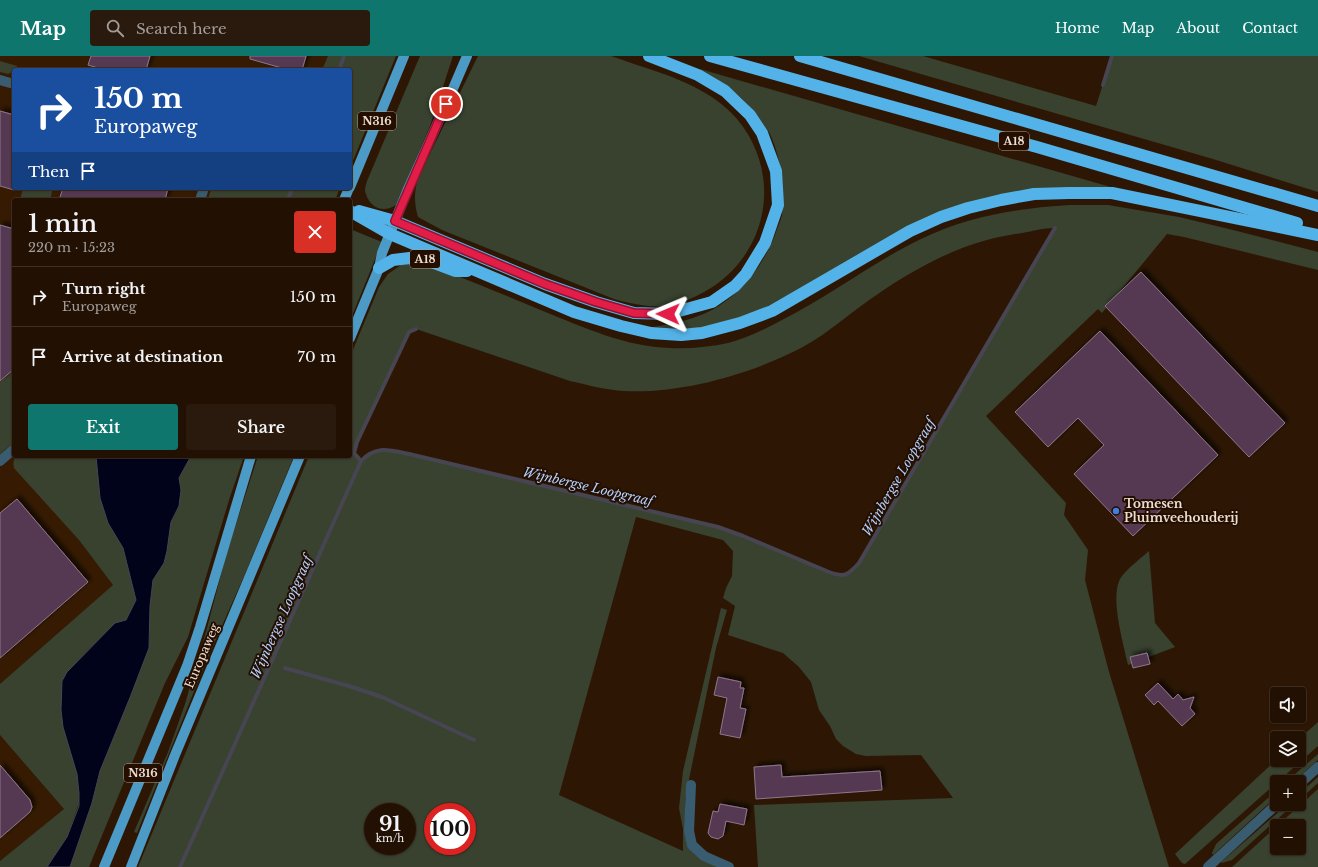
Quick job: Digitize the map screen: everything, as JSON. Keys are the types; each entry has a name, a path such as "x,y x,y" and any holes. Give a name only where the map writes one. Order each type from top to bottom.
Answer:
{"highway":[{"name":"A18","path":"352,210 395,221 545,284 596,302 634,313 668,314 712,302 735,286 746,274 765,243 778,205 776,171 762,133 750,115 725,91 698,75 649,56"},
{"name":"A18","path":"710,56 1037,147 1318,230"},
{"name":"A18","path":"800,56 1318,206"},
{"name":"A18","path":"352,211 390,234 581,314 620,326 651,333 681,335 702,333 740,323 772,311 910,231 941,217 974,206 1034,194 1112,193 1318,235"},
{"name":"A18","path":"379,268 394,260 418,257 455,271 480,272"}],"main road":[{"name":"N316","path":"352,182 404,56"},
{"path":"352,333 379,268 382,253 395,221 467,56"},
{"name":"Europaweg","path":"104,867 187,666 250,458"},
{"name":"Europaweg","path":"131,867 203,687 299,458"}],"street":[{"path":"0,80 12,83"},
{"path":"0,461 12,451"},
{"path":"1306,778 1318,767"},
{"path":"691,785 689,831 692,845 704,856 729,867"},
{"path":"1208,867 1270,810"}],"shaded area":[{"path":"0,56 345,56 340,68 12,68 12,190 295,190 293,198 12,198 12,458 38,458 79,540 113,585 0,684"},
{"path":"0,735 64,809 0,861"}],"green space":[{"path":"328,56 396,56 352,163 352,68 323,68"},
{"path":"420,56 453,56 430,126 396,205 388,209 376,207 367,197 365,191 366,183"},
{"path":"478,56 611,56 679,80 704,92 716,100 737,119 752,141 761,165 764,189 762,213 755,237 743,258 726,277 693,298 666,306 643,305 614,299 442,230 418,217 415,198 418,178"},
{"path":"859,56 923,56 1096,106 1112,56 1318,56 1318,192 1213,159"},
{"path":"0,61 17,66 16,68 12,68 12,72 8,74 0,72"},
{"path":"700,69 1128,192 978,201 760,311 705,328 681,329 654,327 691,319 712,310 734,295 760,265 767,253 782,215 783,195 781,174 777,153 769,132 755,113 741,98"},
{"path":"22,190 52,190 50,198 20,198"},
{"path":"210,190 339,190 336,198 208,198"},
{"path":"1070,205 1108,205 1179,217 1318,252 1318,270 1167,234 1102,313 1098,309 986,416 1066,503 1064,515 1088,550 1085,580 1109,672 1169,867 758,867 754,805 953,798 921,755 866,756 856,754 843,746 836,739 830,726 819,710 811,682 799,667 783,653 728,635 735,606 723,598 732,576 733,551 723,540 636,517 559,795 683,851 683,829 679,808 683,771 721,608 727,610 716,648 685,799 685,831 690,841 727,867 138,867 308,458 352,458 352,352 379,287 388,274 401,265 409,263 435,267 574,323 621,340 654,347 677,348 714,346 742,339 800,311 869,268 921,239 957,224 994,214","holes":["1055,228 917,467 859,563 849,573 839,575 718,527 395,451 378,451 372,453 361,461 354,454 357,442 409,332 416,329 570,381 610,390 646,391 692,386 738,374 801,348 821,336 889,286 954,251 996,238"]},
{"path":"352,230 382,242 352,316"},
{"path":"12,372 12,444 0,454 0,382"},
{"path":"102,458 135,550 140,630 115,623 67,672 93,763 67,837 47,867 0,867 0,861 64,809 0,735 0,684 113,585 79,540 14,468 13,465 15,459"},
{"path":"190,458 243,458 229,500 188,637 165,683 89,867 70,867 92,803 100,771 131,695 149,644 150,606 153,580 164,563 171,522 177,511 181,490 179,478"},
{"path":"257,458 293,458 245,574 205,664 137,833 134,832 168,752 185,704 227,552"},
{"path":"1149,551 1155,623 1175,647 1128,665 1118,619 1116,594 1118,584 1122,576 1131,566"},
{"path":"1318,722 1318,746 1306,757 1306,733"},
{"path":"1318,754 1318,760 1301,775 1294,775 1303,767 1306,767 1306,764"},
{"path":"1270,766 1270,767 1294,767 1285,775 1270,775 1270,789 1185,864 1182,863 1175,854"},
{"path":"1318,777 1318,783 1306,794 1306,788"},
{"path":"1318,789 1318,867 1232,867 1270,832 1270,855 1306,855 1306,819 1285,819 1294,811 1306,811 1306,800"},
{"path":"1270,796 1270,802 1213,855 1212,853 1216,844"},
{"path":"1280,811 1286,811 1277,819 1271,819"},
{"path":"1270,820 1270,826 1232,860 1221,862"}],"water":[{"path":"96,458 190,458 179,478 181,490 179,506 171,522 164,563 153,580 150,606 149,648 100,771 92,803 70,867 47,867 67,837 79,806 77,774 63,727 61,710 62,681 67,672 115,623 126,620 136,600 123,548 108,523 100,498"}],"building":[{"path":"91,56 150,56 147,68 98,68 88,65"},
{"path":"250,56 306,56 303,68 282,68 250,59"},
{"path":"0,111 12,114 12,189 0,186"},
{"path":"62,190 168,190 166,198 60,198"},
{"path":"0,225 12,228 12,371 0,381"},
{"path":"1141,272 1285,423 1249,457 1105,306"},
{"path":"1100,331 1218,455 1133,536 1074,474 1104,445 1078,418 1048,447 1015,412"},
{"path":"17,499 88,582 0,658 0,513"},
{"path":"1147,653 1150,664 1133,668 1130,657"},
{"path":"718,677 741,682 740,688 744,688 740,708 746,709 740,738 720,734 727,698 714,695"},
{"path":"1158,683 1173,699 1178,694 1183,700 1194,697 1190,708 1195,714 1182,726 1158,701 1154,705 1145,695"},
{"path":"0,765 30,800 32,807 30,812 0,838"},
{"path":"781,765 782,777 880,771 882,790 756,799 754,767"},
{"path":"720,804 747,809 744,825 726,821 723,836 718,839 711,837 708,833 713,811 718,812"}],"waterway":[{"path":"340,68 344,56"},
{"name":"Wijnbergse Loopgraaf","path":"1103,85 1112,56"},
{"path":"289,198 291,190"},
{"name":"Wijnbergse Loopgraaf","path":"180,867 361,461 367,456 383,450 402,452 718,527 829,572 843,575 849,573 859,563 1055,228"},
{"path":"361,461 354,453 357,442 409,332 416,329"},
{"path":"285,668 382,697 474,740"}],"place":[{"name":"Tomesen Pluimveehouderij","path":"1116,511"}],"route":[{"path":"446,104 395,221 545,284 596,302 634,313 668,314"}]}
